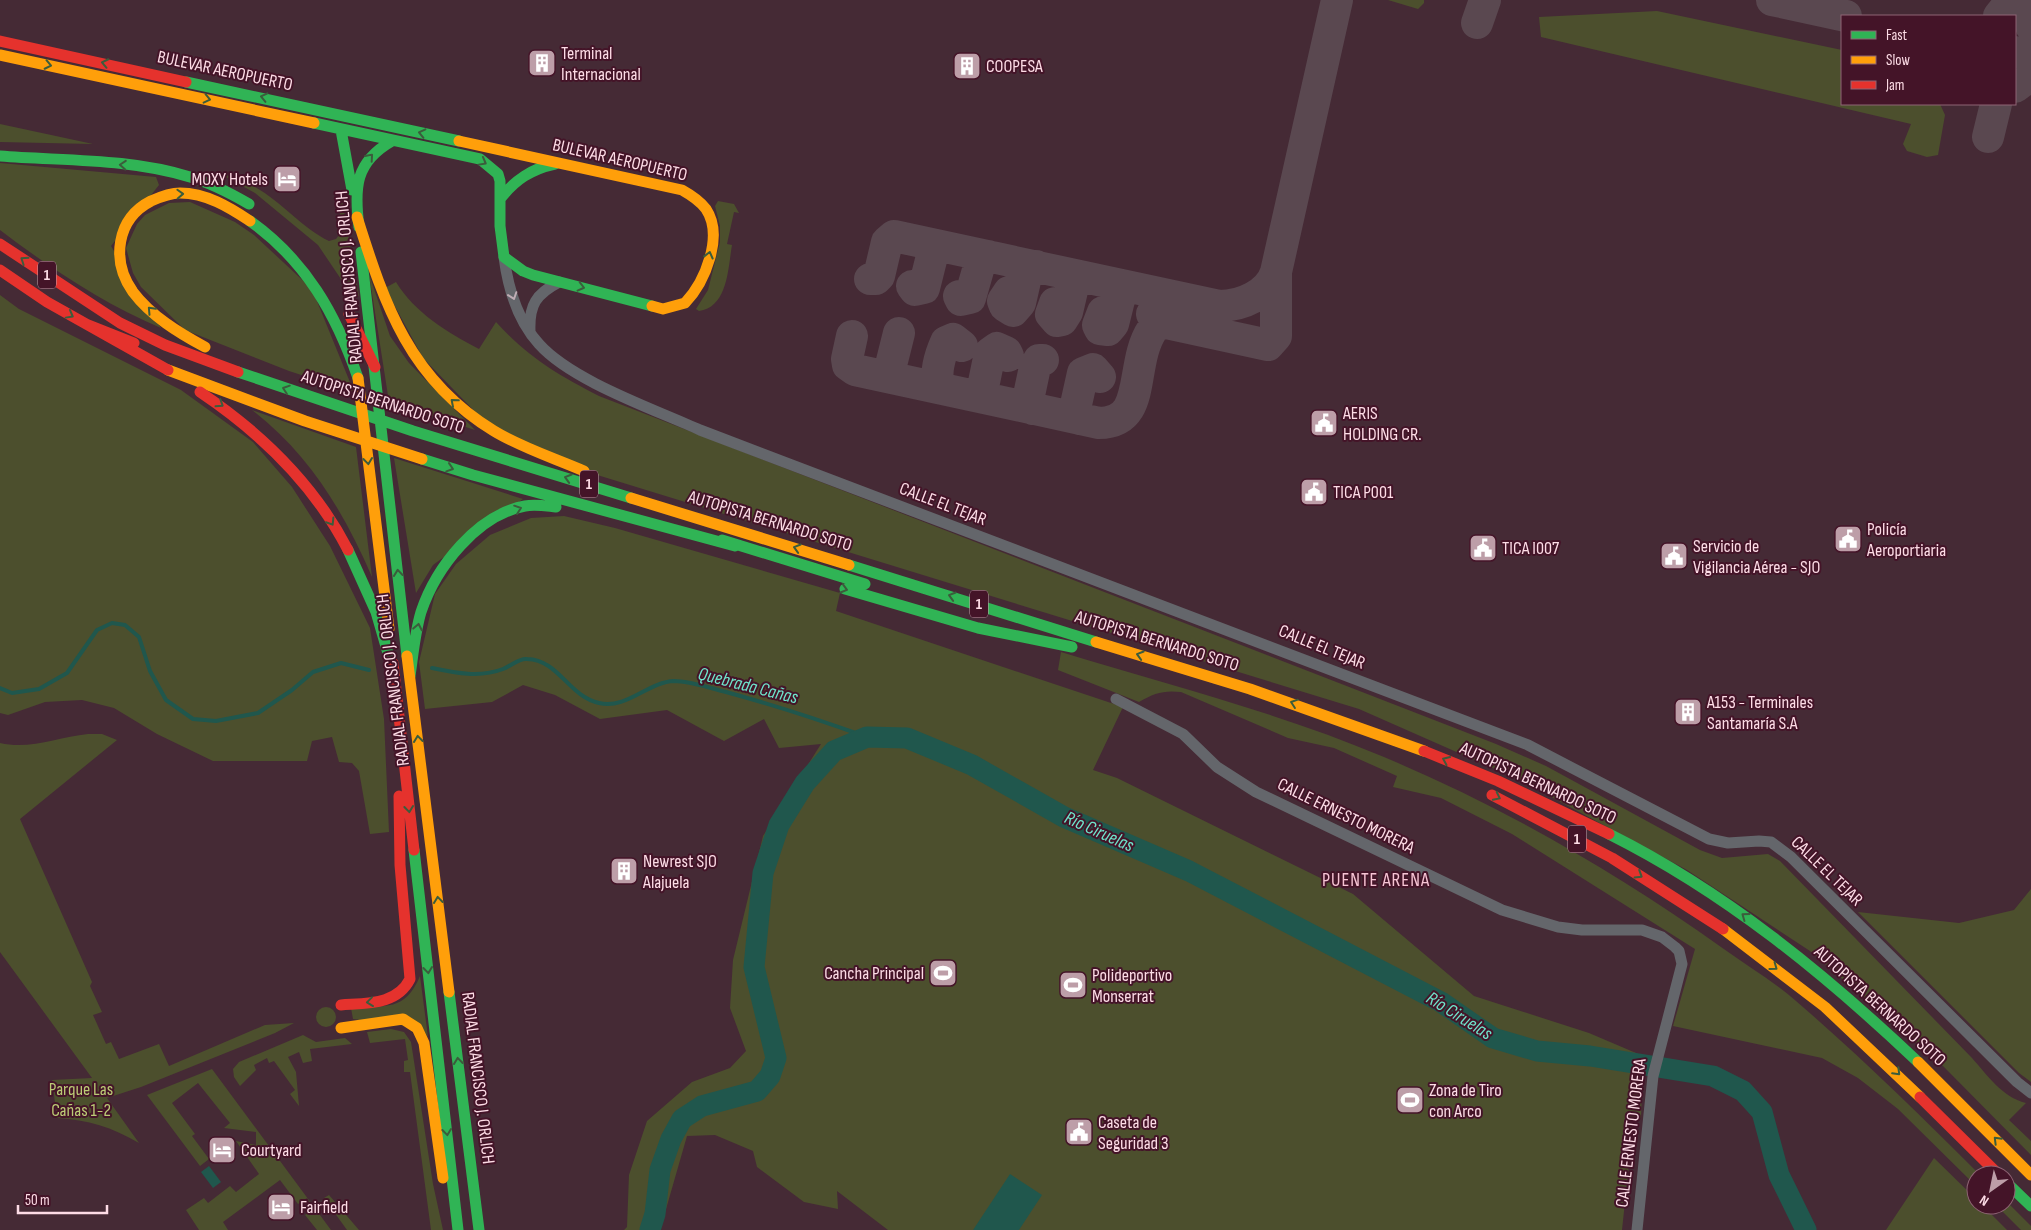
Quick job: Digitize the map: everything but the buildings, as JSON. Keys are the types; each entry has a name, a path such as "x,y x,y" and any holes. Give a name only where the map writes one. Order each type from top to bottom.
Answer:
{"main road":[{"name":"BULEVAR AEROPUERTO","path":"0,41 682,190 701,202 711,219 713,229 710,251 700,283 692,296 683,304 663,309 559,282 523,271 504,257 500,226 498,174 480,159 0,55"},
{"path":"341,130 357,217 392,320 423,369 437,386 473,418 496,432 589,473"},
{"name":"RADIAL FRANCISCO J. ORLICH","path":"392,141 374,151 362,166 358,178 357,217 410,676 479,1230"},
{"path":"0,156 133,165 177,172 215,185 259,211"},
{"path":"500,199 510,184 525,173 542,166 560,163"},
{"name":"RADIAL FRANCISCO J. ORLICH","path":"93,307 210,349 173,330 154,315 126,280 121,269 119,247 124,226 133,214 143,206 162,197 182,193 204,197 232,209 272,237 306,272 329,306 346,339 358,378 394,674 457,1230"},
{"name":"1","path":"0,244 93,307"},
{"name":"1","path":"0,270 47,302 86,324"},
{"path":"344,305 375,367"},
{"name":"AUTOPISTA BERNARDO SOTO","path":"93,307 120,323 165,345 413,436 760,552 1077,649 978,628 593,514 561,507 524,506 499,517 484,527 457,550 444,566 433,584 419,619 410,676"},
{"name":"AUTOPISTA BERNARDO SOTO","path":"86,324 164,370 305,421 473,476 760,552"},
{"name":"AUTOPISTA BERNARDO SOTO","path":"86,324 231,381 304,407"},
{"path":"164,370 221,405 252,428 271,445 319,503 348,550 374,604 394,674"},
{"name":"AUTOPISTA BERNARDO SOTO","path":"345,395 389,408"},
{"name":"AUTOPISTA BERNARDO SOTO","path":"341,419 413,436 765,538 1250,688 1436,755 1584,821 1697,884 1791,950 1891,1036 2031,1175"},
{"name":"AUTOPISTA BERNARDO SOTO","path":"479,437 589,473"},
{"name":"1","path":"589,473 765,538"},
{"name":"AUTOPISTA BERNARDO SOTO","path":"1101,656 1120,662"},
{"path":"341,1005 391,999 399,996 405,990 410,979 400,865 397,702"},
{"path":"1262,706 1411,759"},
{"name":"AUTOPISTA BERNARDO SOTO","path":"1480,789 1621,864 1706,917 1798,985 1892,1067 1989,1165"},
{"path":"341,1028 403,1019 418,1029 427,1059 437,1152 457,1230"},
{"path":"2016,1192 2031,1206"},
{"path":"477,1214 485,1230"}],"street":[{"name":"CALLE EL TEJAR","path":"504,257 512,297 530,333 540,346 562,363 601,386 700,430 1528,745 1709,839 1728,843 1771,842 1791,857 2017,1082 2031,1093"},
{"path":"530,333 529,317 534,302 544,289 559,282"},
{"name":"CALLE ERNESTO MORERA","path":"1116,698 1183,734 1217,767 1256,792 1502,910 1558,927 1582,930 1642,930 1662,937 1679,951 1682,964 1652,1076 1638,1230"}],"green space":[{"path":"1388,0 1424,0 1424,3 1418,9"},
{"path":"1657,11 1841,50 1841,105 1940,105 1945,115 1938,155 1927,157 1907,151 1903,144 1911,124 1541,37 1539,17"},
{"path":"0,124 93,144 0,142"},
{"path":"0,163 156,177 159,185 111,246 161,328 119,308 78,284 0,230"},
{"path":"215,171 240,180 265,193 319,236 329,241 336,239 340,234 340,189 359,296 353,297 318,245 255,193"},
{"path":"718,201 734,204 739,213 734,212 727,244 732,245 725,285 716,302 709,308 699,311 696,309 708,290 720,242 720,226 715,206"},
{"path":"190,202 235,222 254,235 312,289 354,392 289,371 185,330 141,287 133,273 126,248 137,224 145,215 169,203"},
{"path":"369,274 390,336 409,363 475,430 389,402"},
{"path":"396,282 412,303 433,321 479,349 496,322 520,346 544,364 599,396 1496,744 1546,766 1700,850 1722,858 1768,854 1780,861 1996,1085 2010,1096 2026,1103 2009,1120 2031,1141 2031,1155 1943,1066 1810,951 1687,870 1520,780 1359,709 568,466 484,421 423,358 385,288"},
{"path":"0,295 19,309 181,390 253,442 292,487 330,546 370,628 384,719 389,832 370,834 359,771 352,763 339,762 332,737 312,741 307,761 213,761 157,734 114,708 82,700 45,702 8,715 0,713"},
{"path":"252,410 356,447 372,577 337,507 308,465 272,427"},
{"path":"394,458 523,499 433,565 416,593"},
{"name":"Polideportivo Monserrat","path":"564,516 615,528 840,593 836,611 1123,707 1093,770 1117,778 1353,894 1474,996 1589,1033 1643,1056 1641,1118 1634,1117 1622,1230 888,1230 837,1191 838,1209 804,1202 757,1167 753,1151 715,1135 687,1136 660,1230 624,1230 627,1227 629,1175 647,1121 692,1082 730,1068 746,1051 730,1008 733,960 763,836 821,744 779,748 764,719 724,741 667,710 600,719 555,695 523,685 492,702 425,709 419,662 435,594 456,564 490,535 531,518"},
{"path":"1061,652 1265,713 1384,757 1428,776 1515,819 1600,867 1641,893 1787,994 1867,1064 1970,1165 1966,1165 1966,1176 1898,1109 1858,1078 1822,1058 1673,1026 1695,949 1512,834 1441,798 1393,787 1397,776 1334,748 1288,738 1181,692 1169,691 1159,693 1139,702 1058,670"},
{"name":"Parque Las Cañas 1-2","path":"88,734 102,734 117,740 20,819 92,982 90,986 102,1012 93,1015 106,1044 111,1042 119,1059 159,1044 169,1066 265,1025 294,1023 275,1033 141,1087 107,1098 139,1143 100,1125 79,1120 57,1118 52,1080 92,1078 0,952 0,743 11,745 33,744"},
{"path":"2031,889 2031,1082 2019,1073 1858,912 1959,923 2014,910"},
{"path":"420,976 428,1037 422,1028 353,1019 351,1008 384,1006 401,1001 408,996"},
{"path":"322,1007 330,1007 336,1013 336,1021 330,1027 322,1027 316,1021 316,1013"},
{"path":"391,1029 404,1032 411,1042 433,1184 443,1230 431,1230 410,1072 404,1072 404,1061 408,1060 405,1039 370,1043 367,1032"},
{"path":"303,1035 316,1042 345,1038 352,1044 310,1049 312,1061 303,1063 299,1052 288,1057 296,1072 299,1106 290,1094 295,1090 274,1061 269,1063 267,1058 254,1065 256,1070 240,1086 234,1077 233,1069 239,1062"},
{"path":"212,1069 331,1230 317,1230 305,1215 314,1209 307,1198 298,1204 280,1180 223,1222 228,1230 199,1230 186,1210 204,1198 208,1203 230,1186 236,1192 259,1174 236,1141 256,1145 256,1132 224,1128 230,1123 198,1083 172,1103 195,1134 192,1136 209,1159 200,1166 147,1095"},
{"path":"1934,1158 1966,1189 1966,1215 1992,1215 2007,1230 1886,1230"},
{"path":"329,1195 359,1230 347,1230 324,1198"},
{"path":"2016,1211 2031,1226 2031,1230 2021,1230 2006,1215 2016,1215"}],"shaded area":[{"path":"209,1166 221,1182 213,1188 201,1172"},
{"path":"1010,1174 1042,1195 1019,1230 973,1230"}],"waterway":[{"name":"Quebrada Cañas","path":"0,688 12,693 39,689 67,673 97,630 112,623 125,625 139,637 150,671 166,700 193,719 216,721 258,713 292,690 313,672 341,663 369,670"},
{"name":"Quebrada Cañas","path":"432,668 477,674 494,672 524,659 538,661 547,665 588,699 609,704 618,703 664,683 674,681 687,682 779,707 867,737"},
{"name":"Río Ciruelas","path":"650,1230 655,1214 660,1170 671,1139 682,1119 702,1106 757,1091 770,1076 776,1058 754,967 763,873 779,825 805,783 834,751 867,737 907,738 972,765 1064,817 1189,871 1441,1002 1493,1038 1537,1051 1590,1056 1713,1076 1743,1091 1762,1112 1779,1175 1806,1230"}],"taxiway":[{"path":"870,279 876,279 879,276 887,242 894,236 1219,306 1237,304 1254,297 1267,287 1276,272 1337,0"},
{"path":"1477,23 1485,0"},
{"path":"1772,0 1841,15"},
{"path":"2000,15 2012,0"},
{"path":"2023,0 2031,26"},
{"path":"2016,52 2031,56"},
{"path":"2016,86 2031,75"},
{"path":"1988,137 1996,105"},
{"path":"912,286 915,290 924,288 933,252 941,246"},
{"path":"959,296 961,300 970,298 980,263 988,256"},
{"path":"1009,292 1003,301 1005,306 1013,311 1020,303 1027,272 1036,266"},
{"path":"1152,314 1162,322 1268,345 1276,336 1276,272"},
{"path":"1055,303 1051,314 1057,321 1062,320 1067,312 1074,282 1084,277"},
{"path":"1103,312 1098,325 1100,329 1108,330 1113,324 1121,292 1128,287"},
{"path":"852,336 847,359 848,365 855,370 1099,423 1119,418 1130,406 1145,346 1155,326 1173,311 1203,303"},
{"path":"895,378 890,369 899,333"},
{"path":"942,388 939,384 938,372 946,342 953,339 962,346"},
{"path":"989,399 982,392 990,353 997,348 1006,352 1008,356"},
{"path":"1033,409 1028,400 1035,367 1039,360 1043,360"},
{"path":"1080,419 1075,409 1083,373 1093,369 1100,377"}],"traffic: fast":[{"path":"186,82 459,141"},
{"path":"314,123 480,159 498,174 500,181 500,226 504,257 523,271 533,275 652,306"},
{"path":"341,130 352,190"},
{"path":"359,227 357,188 360,177 364,167 371,158 392,141"},
{"path":"0,156 96,161 143,166 205,182 249,204"},
{"path":"500,199 524,176 555,164"},
{"path":"250,221 287,253 317,290 340,332 358,378"},
{"path":"361,252 407,656"},
{"path":"238,372 413,431 631,498"},
{"path":"422,459 473,475 735,546"},
{"path":"410,676 421,612 428,595 448,561 475,532 507,511 529,505 556,507"},
{"path":"722,540 865,584"},
{"path":"348,550 376,612 394,674"},
{"path":"849,565 1096,642"},
{"path":"845,589 978,628 1072,647"},
{"path":"1609,834 1693,882 1772,936 1846,997 1918,1062"},
{"path":"414,850 458,1230"},
{"path":"449,992 479,1230"},
{"path":"2016,1192 2031,1206"}],"traffic: slow":[{"path":"0,55 314,123"},
{"path":"459,141 682,190 698,201 706,209 711,220 713,232 713,245 705,271 685,303 663,309 652,306"},
{"path":"205,347 157,316 133,292 126,280 120,254 124,230 130,218 139,209 151,201 176,193 199,195 208,198 250,221"},
{"path":"357,217 378,281 404,338 421,364 441,389 465,411 494,431 527,448 584,471"},
{"path":"168,370 305,421 422,459"},
{"path":"358,378 389,629"},
{"path":"631,498 849,565"},
{"path":"1096,642 1250,689 1424,751"},
{"path":"407,656 449,992"},
{"path":"1723,929 1825,1007 1920,1097"},
{"path":"341,1028 403,1019 417,1028 424,1043 443,1178"},
{"path":"1918,1062 2031,1175"}],"traffic: jam":[{"path":"0,41 186,82"},
{"path":"0,244 120,323 165,345 238,372"},
{"path":"0,270 47,302 168,370"},
{"path":"349,314 375,367"},
{"path":"86,324 134,343"},
{"path":"200,392 244,425 284,462 319,503 348,550"},
{"path":"393,663 414,850"},
{"path":"1424,751 1498,781 1609,834"},
{"path":"1492,795 1612,858 1723,929"},
{"path":"341,1005 371,1003 389,998 404,988 410,979 400,865 399,796"},
{"path":"1920,1097 1989,1165"}],"place":[{"name":"Terminal Internacional","path":"542,63"},
{"name":"COOPESA","path":"967,66"},
{"name":"MOXY Hotels","path":"287,179"},
{"name":"AERIS HOLDING CR.","path":"1324,423"},
{"name":"TICA P001","path":"1314,492"},
{"name":"Policía Aeroportiaria","path":"1848,539"},
{"name":"TICA I007","path":"1483,548"},
{"name":"Servicio de Vigilancia Aérea - SJO","path":"1674,556"},
{"name":"A153 - Terminales Santamaría S.A","path":"1688,712"},
{"name":"Newrest SJO Alajuela","path":"624,871"},
{"name":"Cancha Principal","path":"943,973"},
{"name":"Polideportivo Monserrat","path":"1073,985"},
{"name":"Zona de Tiro con Arco","path":"1410,1100"},
{"name":"Caseta de Seguridad 3","path":"1079,1132"},
{"name":"Courtyard","path":"222,1150"},
{"name":"Fairfield","path":"281,1207"}],"district":[{"name":"PUENTE ARENA","path":"1376,880"}]}
